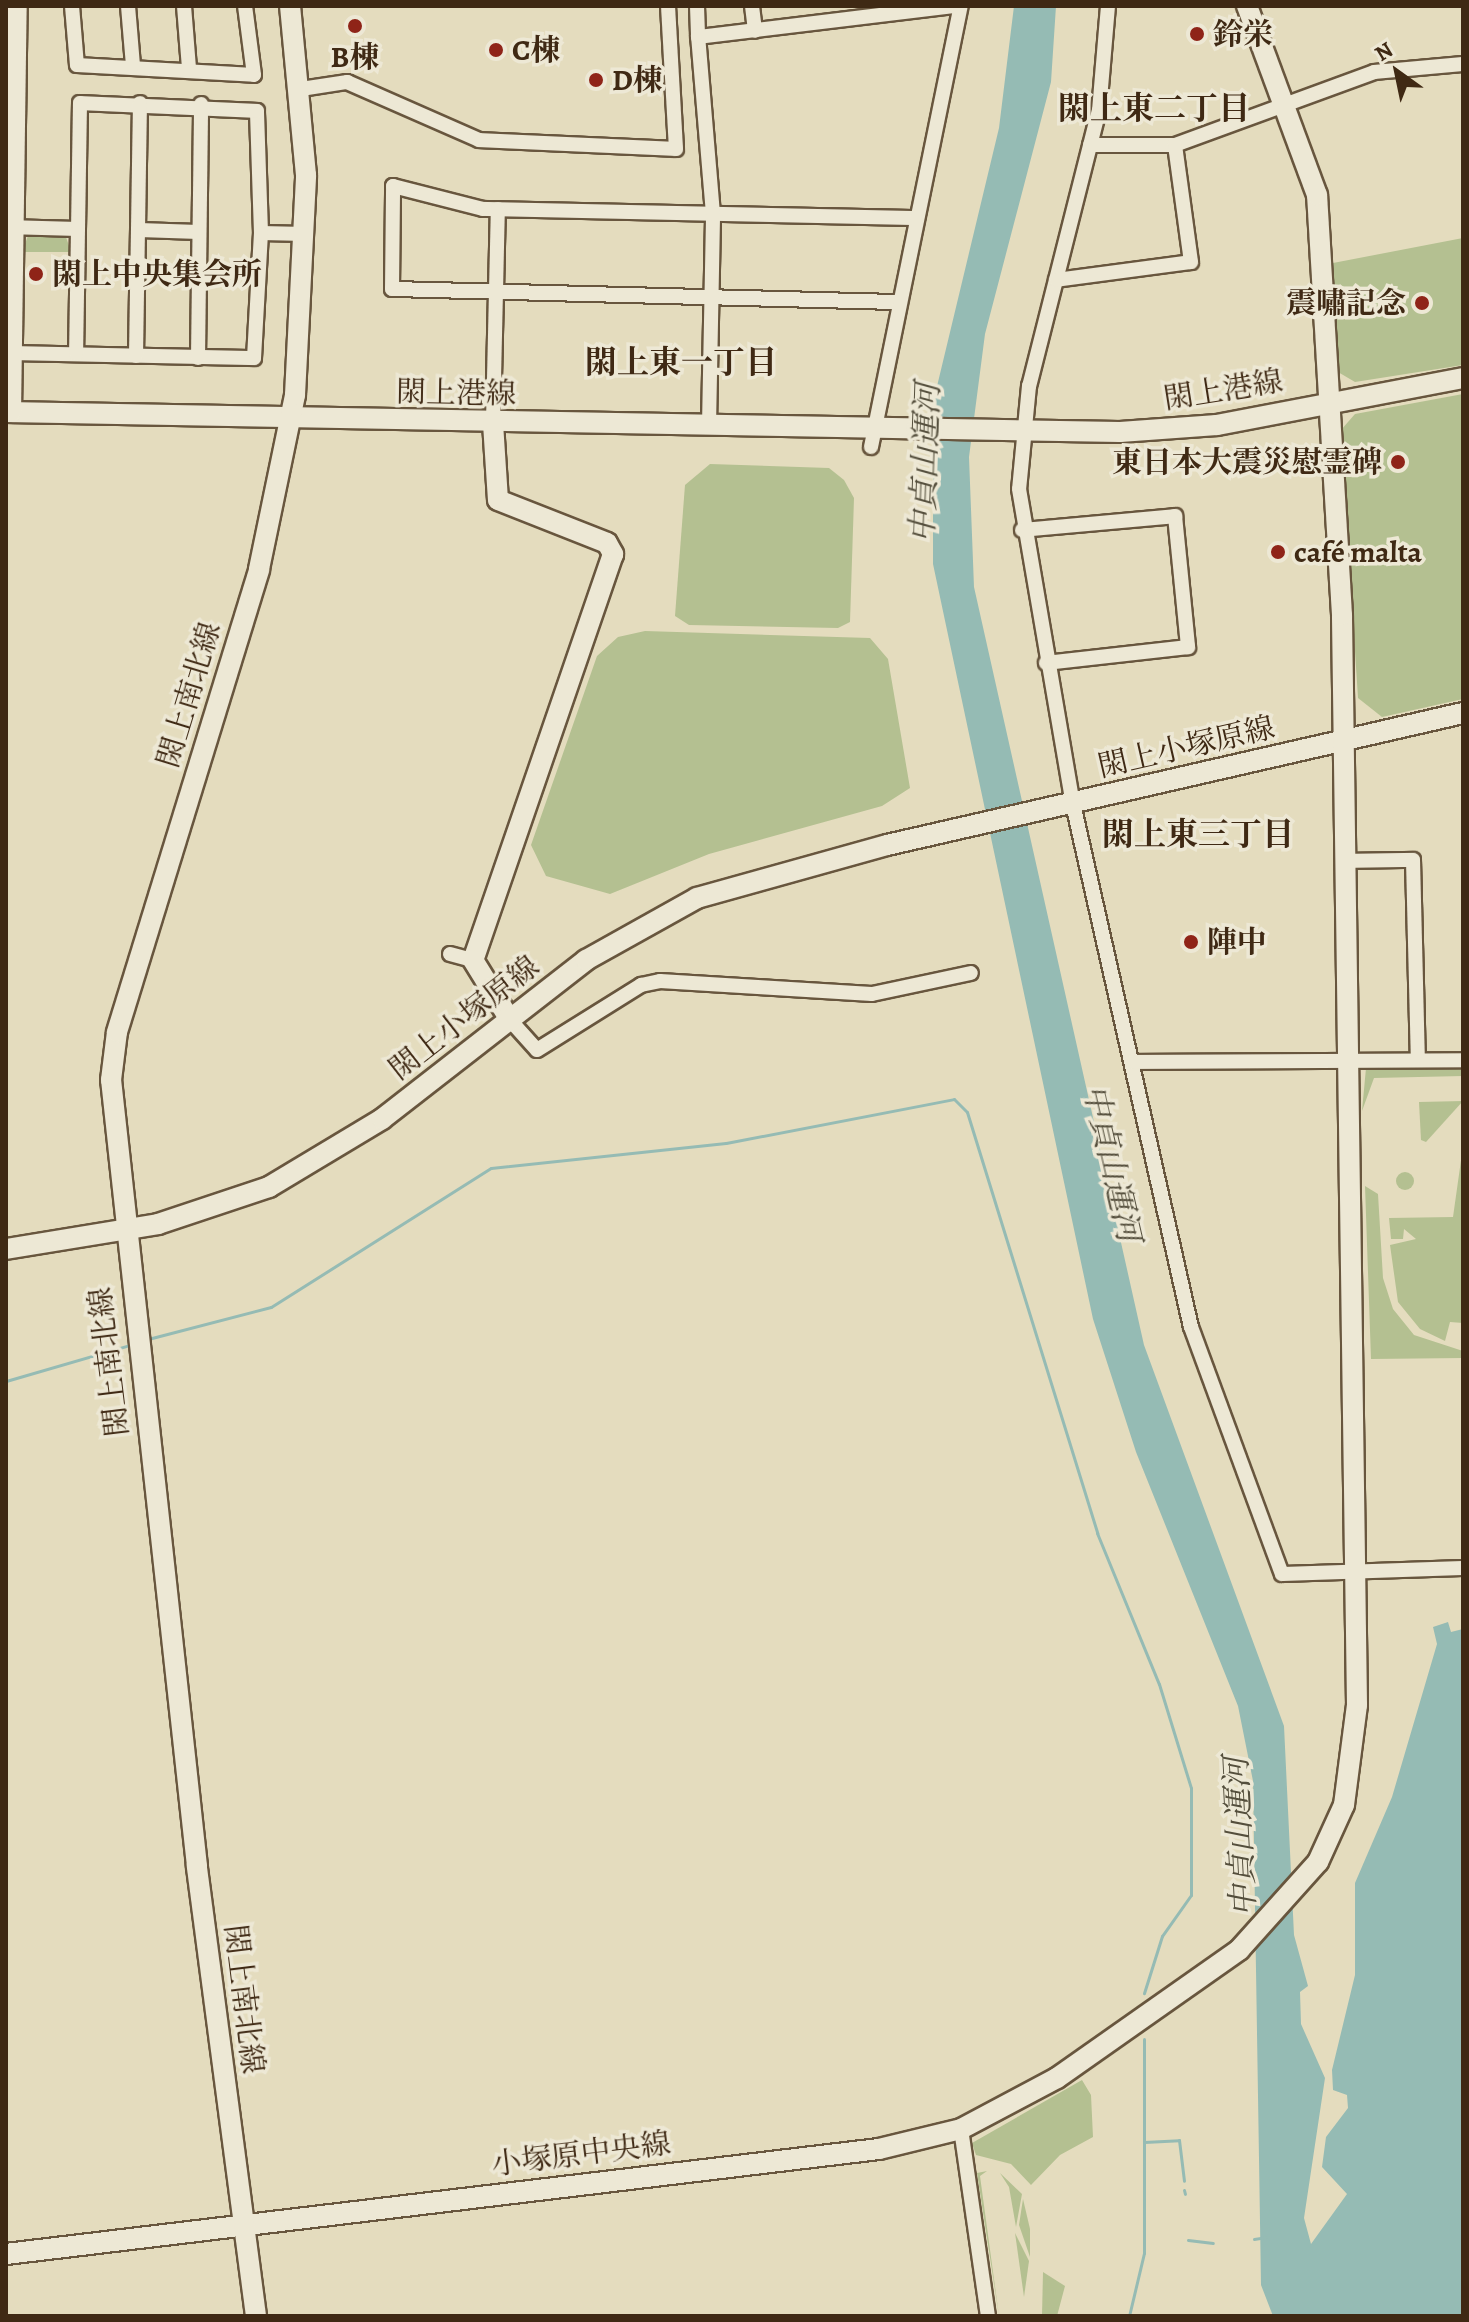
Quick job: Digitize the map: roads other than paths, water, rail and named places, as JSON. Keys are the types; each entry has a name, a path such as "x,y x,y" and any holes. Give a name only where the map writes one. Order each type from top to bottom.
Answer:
{"street":[{"path":"9,412 12,63 17,6"},
{"path":"72,6 77,65 189,68 254,75 245,6"},
{"path":"128,6 133,65"},
{"path":"184,6 189,68"},
{"name":"閖上南北線","path":"256,2316 138,1363 111,1080 117,1032 259,569 290,421 306,234 301,89 290,6"},
{"path":"301,89 347,82 479,140 676,149 668,6"},
{"path":"697,6 713,214 709,426"},
{"path":"752,6 755,31"},
{"path":"698,37 953,6"},
{"path":"872,438 896,302 950,85 961,6"},
{"path":"1108,6 1106,67 1024,432 1022,530 1073,804 1202,1364 1282,1574 1463,1568"},
{"path":"1247,6 1287,105 1317,195 1324,403 1343,741 1358,1573"},
{"path":"1090,145 1175,145 1374,72 1463,64"},
{"path":"9,354 254,358 261,233 257,111 201,104 80,103 76,354"},
{"path":"136,356 140,103"},
{"path":"198,358 201,104"},
{"path":"1056,280 1191,262 1175,145"},
{"path":"896,302 392,289 393,186 498,209 917,218"},
{"path":"473,960 613,554 607,543 498,500 493,423 498,209"},
{"path":"10,227 78,229"},
{"path":"139,230 199,232"},
{"path":"261,233 306,234"},
{"name":"閖上港線","path":"9,412 290,421 709,426 872,438 905,431 1170,430 1463,378"},
{"path":"1022,530 1175,516 1188,647 1046,663"},
{"name":"閖上小塚原線","path":"6,1249 124,1232 211,1210 281,1180 382,1119 586,960 697,898 959,829 1463,713"},
{"path":"1346,861 1413,860 1418,1060"},
{"path":"450,954 473,960 510,1020 537,1050 641,985 660,981 872,994 971,973"},
{"path":"1132,1062 1463,1060"},
{"name":"小塚原中央線","path":"6,2254 243,2228 879,2149 961,2129 1023,2100 1239,1950 1308,1877 1344,1805 1352,1769 1358,1573"},
{"path":"961,2129 988,2316"}],"water":[{"path":"1014,6 1056,6 1051,82 985,334 969,457 974,587 1144,1345 1284,1726 1294,1935 1308,1986 1300,1992 1301,2024 1325,2078 1304,2218 1311,2244 1347,2194 1322,2167 1326,2137 1348,2108 1347,2095 1333,2090 1332,2070 1355,1975 1355,1883 1392,1797 1437,1644 1433,1627 1448,1622 1451,1632 1463,1629 1463,2316 1273,2316 1261,2285 1253,1781 1238,1706 1136,1452 1093,1319 933,564 933,403 999,128"}],"waterway":[{"path":"148,1339 271,1307 491,1168 726,1143 954,1099 967,1112 1097,1533 1159,1684 1191,1788 1191,1895 1162,1936 1144,1993"},
{"path":"6,1381 133,1344"},
{"path":"1129,2316 1144,2253 1144,2039"},
{"path":"1144,2142 1179,2140 1184,2181"},
{"path":"1184,2190 1185,2194"},
{"path":"1254,2239 1266,2237"},
{"path":"1188,2240 1213,2243"}],"place":[{"name":"B棟","path":"355,26"},
{"name":"鈴栄","path":"1197,34"},
{"name":"C棟","path":"496,50"},
{"name":"D棟","path":"596,80"},
{"name":"閖上中央集会所","path":"36,274"},
{"name":"震嘯記念","path":"1422,303"},
{"name":"東日本大震災慰霊碑","path":"1398,462"},
{"name":"café malta","path":"1278,552"},
{"name":"陣中","path":"1191,942"}],"district":[{"name":"閖上東二丁目","path":"1154,108"},
{"name":"閖上東一丁目","path":"681,362"},
{"name":"閖上東三丁目","path":"1198,834"}],"water label":[{"name":"中貞山運河","path":"925,463"},
{"name":"中貞山運河","path":"1112,1163"},
{"name":"中貞山運河","path":"1240,1837"}]}
